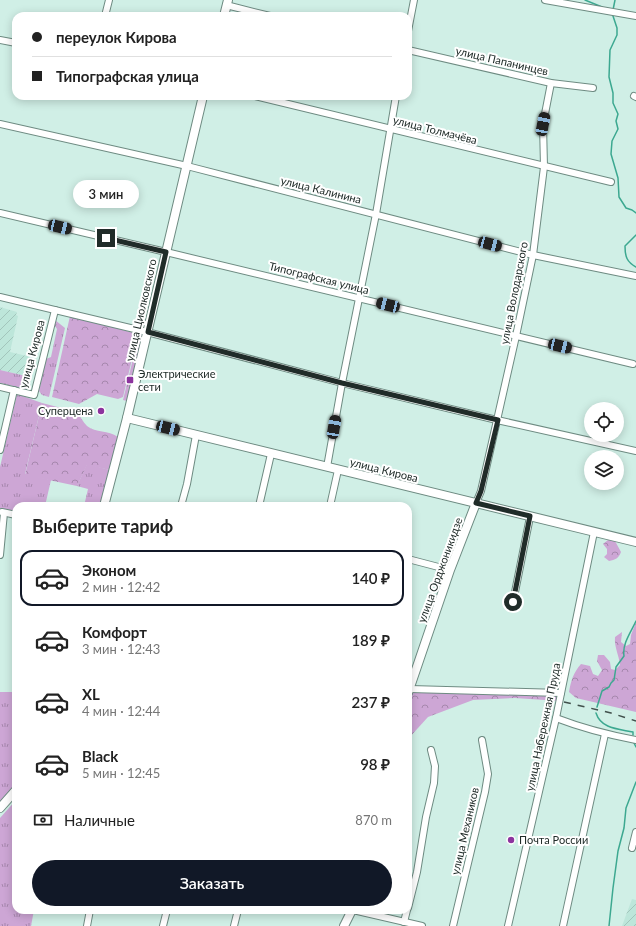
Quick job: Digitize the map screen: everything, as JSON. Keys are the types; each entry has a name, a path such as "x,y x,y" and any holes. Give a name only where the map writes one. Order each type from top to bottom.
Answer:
{"main road":[{"name":"улица Циолковского","path":"105,502 148,332 202,100"},
{"name":"улица Кирова","path":"127,418 636,542"},
{"name":"улица Орджоникидзе","path":"412,682 450,570 476,503"},
{"path":"0,808 12,794"},
{"path":"344,926 351,914"}],"street":[{"path":"106,12 109,0"},
{"path":"412,12 414,0"},
{"path":"545,0 636,16"},
{"path":"227,3 257,12"},
{"path":"0,40 12,42"},
{"name":"улица Папанинцев","path":"412,51 550,83 593,88"},
{"name":"улица Володарского","path":"476,503 481,491 498,420 533,255 544,167 543,124 550,83"},
{"name":"улица Толмачёва","path":"271,100 390,130 611,182"},
{"path":"327,467 342,383 376,214 395,100"},
{"name":"улица Калинина","path":"0,124 187,166 533,255 636,276"},
{"name":"Типографская улица","path":"0,213 633,364"},
{"path":"0,297 148,332 342,383 636,451"},
{"name":"улица Кирова","path":"0,387 34,395 55,310"},
{"path":"0,450 14,390"},
{"path":"182,502 188,484 196,435"},
{"path":"260,502 272,454"},
{"path":"331,502 338,470"},
{"path":"0,555 2,512 12,514"},
{"path":"513,602 530,516"},
{"name":"улица Набережная Пруда","path":"508,926 556,718 594,532"},
{"path":"412,560 450,570"},
{"name":"улица Орджоникидзе","path":"412,691 560,693"},
{"path":"556,718 605,734 636,740"},
{"path":"563,926 605,734"},
{"name":"улица Механиков","path":"453,926 488,774 482,740"},
{"path":"412,893 434,783 434,766 431,750"},
{"path":"632,848 636,832"},
{"path":"87,926 89,914"},
{"path":"163,926 166,914"},
{"path":"234,926 237,914"},
{"path":"370,914 422,926"},
{"path":"404,922 406,914"}],"shaded area":[{"path":"0,307 17,312 16,315 18,316 10,352 31,357 26,376 0,370"},
{"path":"632,899 636,900 636,926 622,926"}],"green space":[{"path":"70,316 138,334 123,397 118,399 97,394 79,404 52,397"},
{"path":"55,320 65,328 49,397 42,395 39,391 46,359 51,357 57,329 55,326"},
{"path":"140,330 147,332 131,402 123,400"},
{"path":"31,357 26,389 0,383 0,370 26,376 28,374"},
{"path":"17,394 42,403 25,474 51,480 46,502 12,502 12,510 0,508 0,467"},
{"path":"42,403 77,412 87,426 118,437 110,470 87,465 77,486 25,475"},
{"path":"87,464 110,470 101,502 85,502 88,489 77,486"},
{"path":"608,540 615,541 621,552 619,556 609,561 604,557 607,554 607,549 603,544"},
{"path":"636,622 636,712 576,698 569,692 573,677 581,664 590,666 593,674 598,676 602,670 597,661 598,655 604,655 610,662 611,669 615,670 620,665 615,644 615,637 622,632 621,642 626,646 630,644 631,635"},
{"path":"412,689 561,693 559,701 515,698 473,700 428,717 412,735"},
{"path":"0,692 12,692 12,794 0,808"},
{"path":"12,804 12,914 33,914 31,926 0,926 0,818"}],"waterway":[{"path":"585,0 602,7"},
{"path":"613,10 615,0"},
{"path":"612,13 617,28 617,35 610,50 609,77 613,93 613,103 618,114 616,121 618,129 612,141 611,154 618,178 619,197 626,208 636,213"},
{"path":"636,235 625,246 627,259 636,267"},
{"path":"597,707 602,691 609,687 614,680 616,667 624,656 624,647 636,621"},
{"path":"596,713 598,718 606,725 616,729 633,732 633,735"},
{"path":"634,743 636,747"},
{"path":"609,926 618,851 624,828 626,808 636,782"}],"railway":[{"path":"564,702 611,713 636,721"}],"place":[{"name":"Электрические сети","path":"130,380"},
{"name":"Суперцена","path":"101,411"},
{"name":"Почта России","path":"511,840"}],"route":[{"path":"106,238 166,252 148,332 342,383 498,420 481,491 476,503 530,516 513,602"}]}
